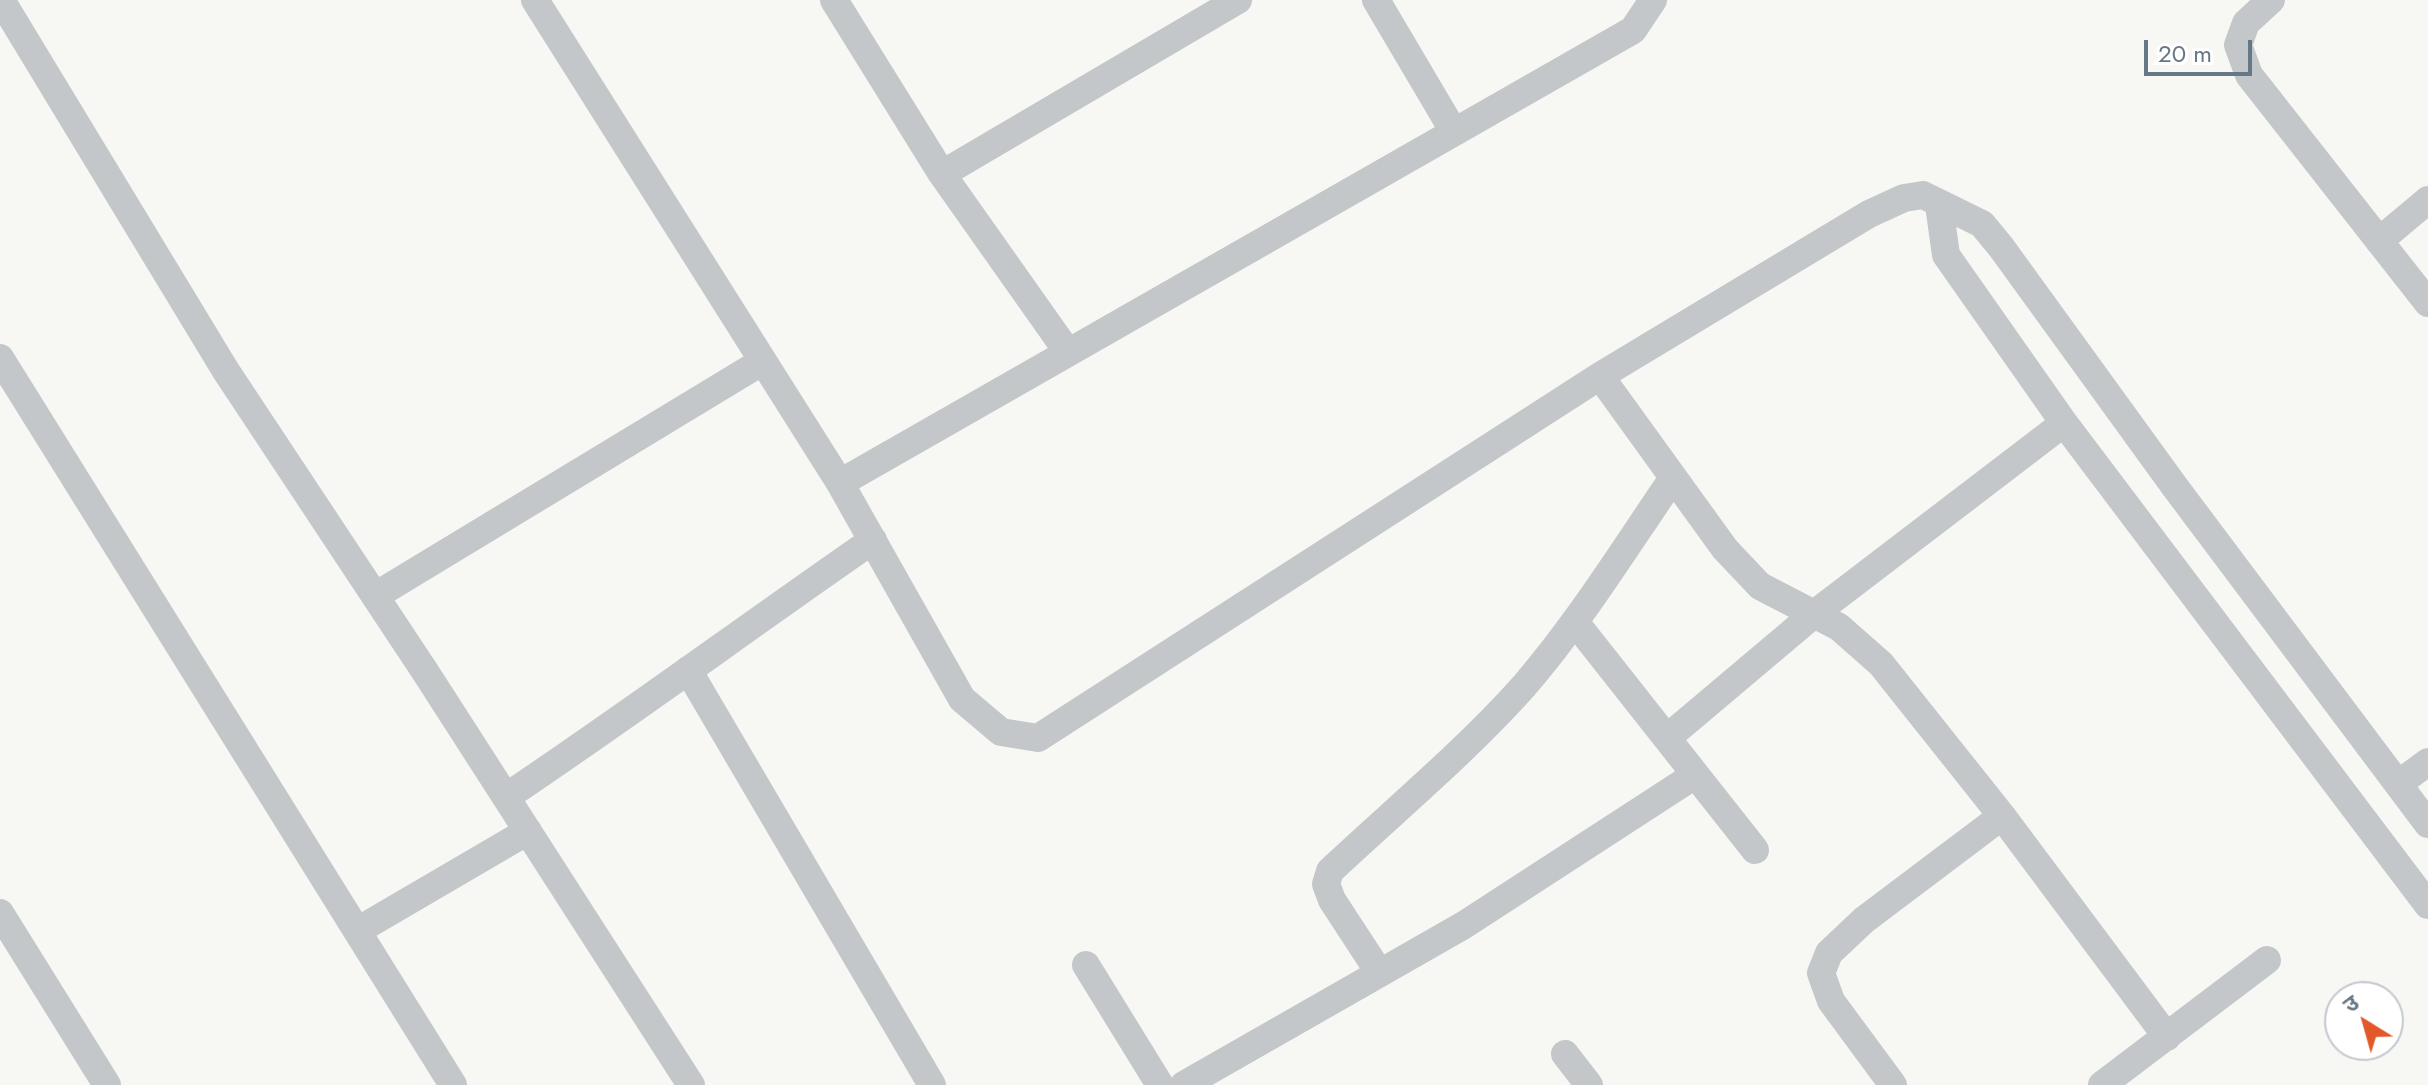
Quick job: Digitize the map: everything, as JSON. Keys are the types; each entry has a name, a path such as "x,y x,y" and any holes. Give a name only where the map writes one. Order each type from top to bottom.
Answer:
{"street":[{"path":"1,0 226,371 691,1085"},
{"path":"535,0 840,483 962,699 1001,732 1038,738 1600,376 1869,214 1904,198 1923,195 1982,224 2001,247 2175,487 2428,824"},
{"path":"834,0 942,174 1067,351"},
{"path":"942,174 1238,0"},
{"path":"1376,0 1454,132"},
{"path":"840,483 1633,30 1653,0"},
{"path":"2271,0 2246,23 2238,45 2249,75 2428,303"},
{"path":"2379,241 2428,200"},
{"path":"1939,205 1946,255 2064,423 2428,905"},
{"path":"0,358 453,1085"},
{"path":"375,596 763,361"},
{"path":"1600,376 1725,549 1760,586 1839,627 1881,664 2002,816 2167,1037"},
{"path":"1667,738 1814,614 2064,423"},
{"path":"1379,972 1332,900 1326,884 1330,871 1460,754 1524,685 1575,622 1673,478"},
{"path":"506,797 609,728 873,540"},
{"path":"1575,622 1755,850"},
{"path":"688,670 932,1085"},
{"path":"2398,784 2428,762"},
{"path":"1184,1085 1464,925 1695,775"},
{"path":"1893,1085 1831,1001 1821,973 1829,953 1864,920 2002,816"},
{"path":"357,931 528,831"},
{"path":"0,913 107,1085"},
{"path":"2102,1085 2267,960"},
{"path":"1086,965 1160,1085"},
{"path":"1565,1054 1589,1085"}]}
